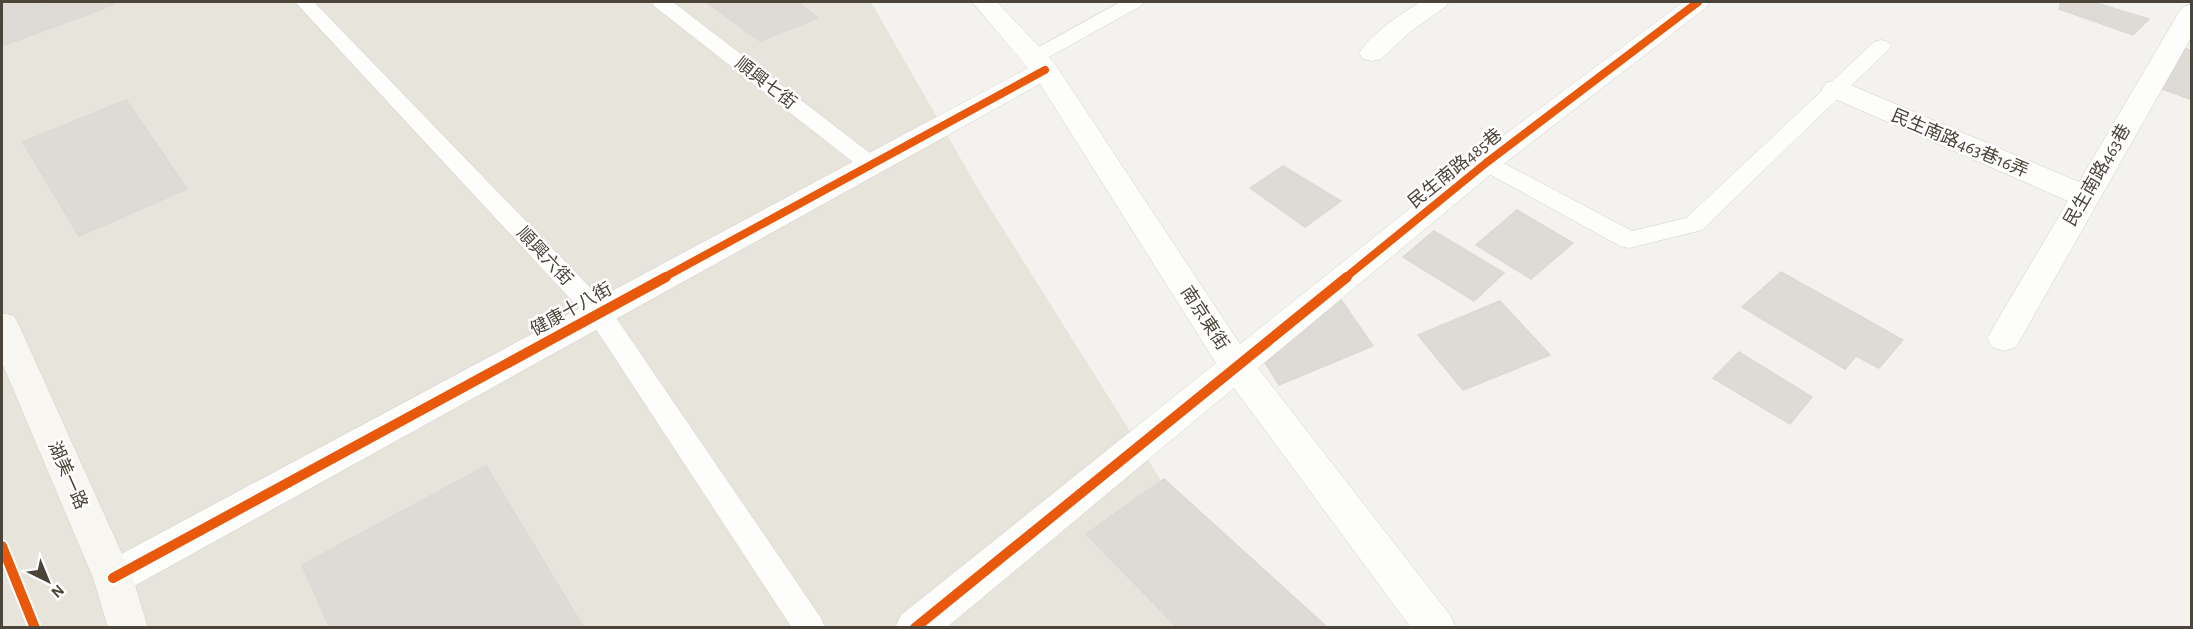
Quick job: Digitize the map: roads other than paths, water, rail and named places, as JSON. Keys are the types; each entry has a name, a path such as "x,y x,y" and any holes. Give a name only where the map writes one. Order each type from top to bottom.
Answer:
{"street":[{"name":"南京東街","path":"984,2 1039,64 1237,367 1436,627"},
{"path":"1372,53 1401,26 1436,2"},
{"name":"民生南路485巷","path":"915,627 1486,163 1698,2"},
{"name":"民生南路463巷","path":"2004,338 2192,12"},
{"name":"健康十八街","path":"113,578 871,165 1039,64"},
{"name":"民生南路463巷16弄","path":"1836,89 2085,197"},
{"name":"湖美一路","path":"2,325 113,578 128,627"}],"lane":[{"name":"順興六街","path":"304,2 599,313 810,627"},
{"name":"順興七街","path":"661,2 871,165"},
{"path":"1039,64 1134,2"},
{"path":"1486,163 1629,240 1694,224 1881,46"}]}
